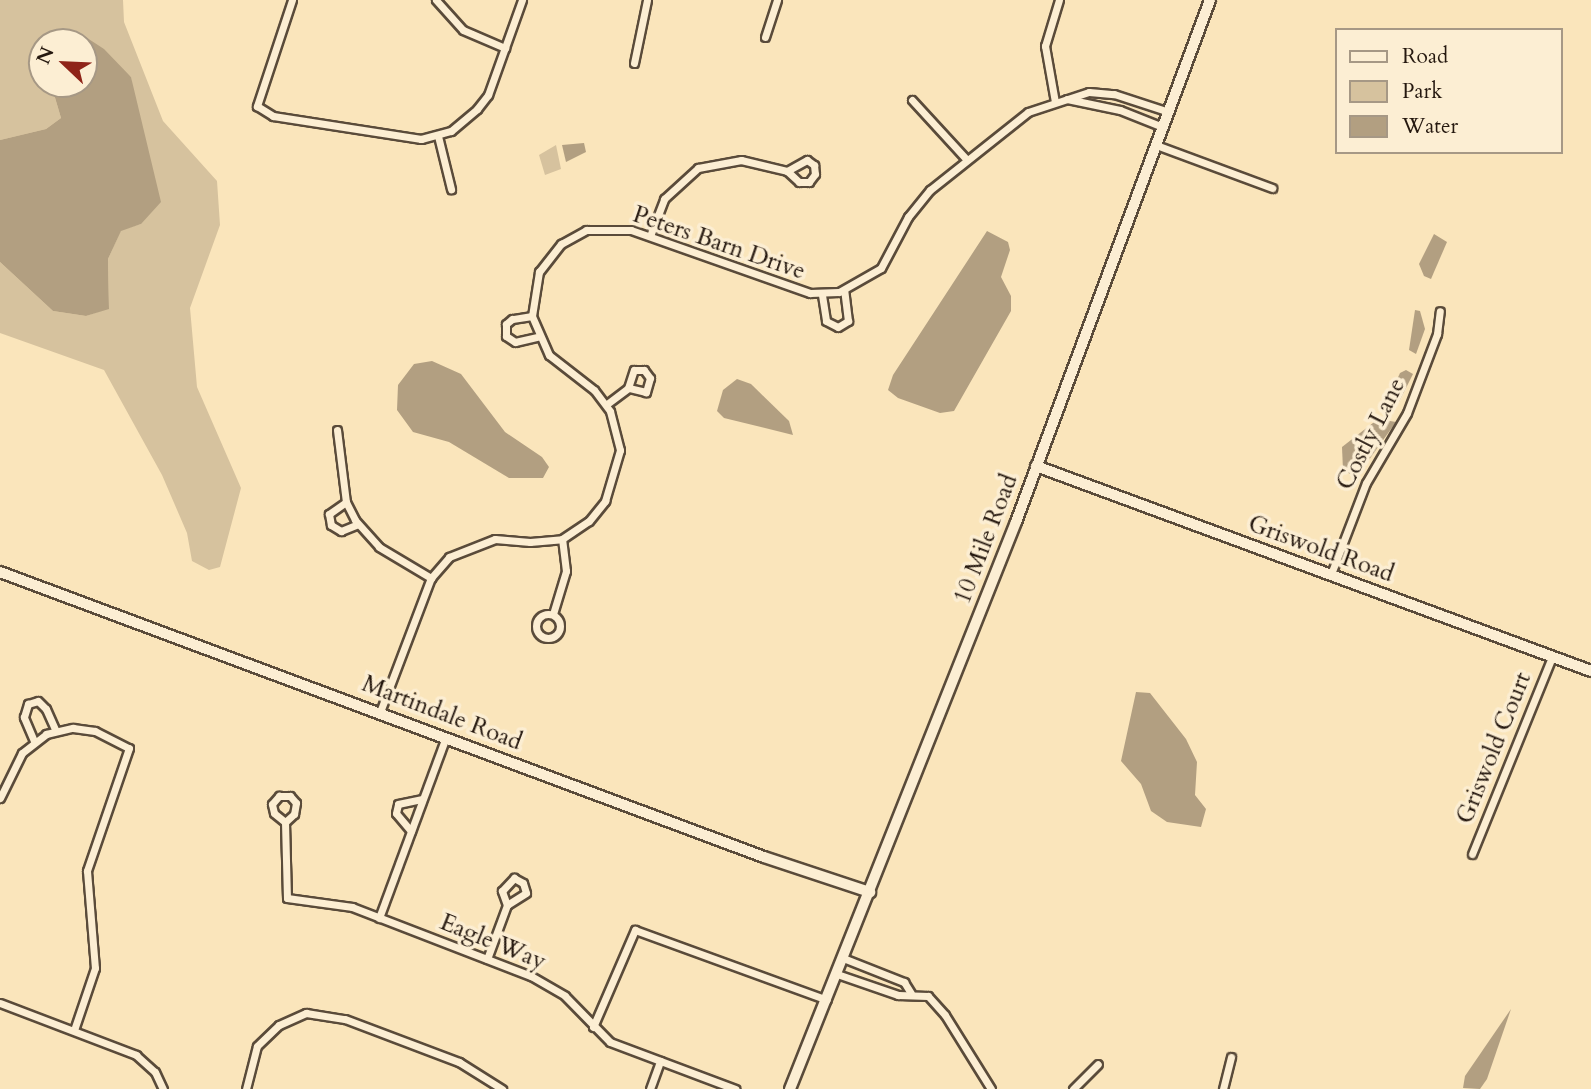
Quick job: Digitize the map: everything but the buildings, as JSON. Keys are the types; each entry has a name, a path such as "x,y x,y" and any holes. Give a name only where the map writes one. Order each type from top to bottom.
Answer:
{"street":[{"path":"292,0 257,106 273,116 421,139 438,136 477,109 488,95 522,0"},
{"path":"436,0 463,30 505,48"},
{"path":"634,63 647,0"},
{"path":"765,37 777,0"},
{"path":"1055,102 1044,54 1059,0"},
{"name":"10 Mile Road","path":"790,1089 1036,466 1210,0"},
{"name":"Peters Barn Drive","path":"607,404 560,367 537,337 532,316 540,272 552,253 572,237 600,228 650,236 822,295 844,290 881,268 919,202 1012,123 1055,102 1089,92 1114,94 1169,112"},
{"name":"Peters Barn Drive","path":"1066,99 1120,110 1163,127"},
{"path":"912,100 967,160"},
{"path":"438,136 451,189"},
{"path":"1156,145 1272,188"},
{"path":"650,236 664,199 698,168 741,160 787,171"},
{"name":"Peters Barn Drive","path":"822,295 826,321 838,327 848,321 844,290"},
{"name":"Costly Lane","path":"1331,574 1366,483 1407,413 1437,334 1440,311"},
{"path":"532,316 512,319 506,324 506,336 514,342 537,337"},
{"path":"380,712 431,578 449,557 479,541 562,539 589,521 611,484 619,438 607,404 628,388"},
{"path":"337,430 346,502 358,524 379,547 431,578"},
{"name":"Griswold Road","path":"1036,466 1591,671"},
{"path":"346,502 330,514 331,524 341,531 358,524"},
{"path":"553,614 566,571 562,539"},
{"name":"Martindale Road","path":"0,572 753,853 870,892"},
{"name":"Griswold Court","path":"1472,854 1552,656"},
{"path":"34,741 24,717 28,704 38,701 46,709 56,731"},
{"path":"0,799 13,765 34,741 46,734 56,731 95,731 130,748 86,871 95,968 74,1030"},
{"path":"379,918 446,737"},
{"path":"411,831 396,813 398,804 422,799"},
{"name":"Eagle Way","path":"285,822 287,898 325,901 379,918 487,959 550,986 610,1042 735,1089"},
{"path":"487,959 508,905"},
{"path":"593,1027 635,930 827,1000"},
{"path":"843,958 904,982 911,993"},
{"path":"837,974 898,995 911,993 928,996 940,1009 991,1089"},
{"path":"0,1003 136,1055 155,1072 163,1089"},
{"path":"246,1089 257,1046 279,1025 306,1013 323,1013 372,1028 480,1071 502,1089"},
{"path":"1223,1089 1231,1057"},
{"path":"650,1089 660,1061"},
{"path":"1073,1089 1098,1064"},
{"path":"971,1078 979,1072"}],"green space":[{"path":"0,0 123,0 124,22 163,121 217,181 220,225 190,308 197,387 241,488 220,567 209,570 192,561 187,533 162,475 104,370 0,333 0,262 53,311 86,316 109,308 108,259 121,230 141,224 131,77 98,49 98,28 28,28 28,98 55,98 61,118 46,129 0,140"},
{"path":"556,145 561,169 545,175 539,155"}],"water":[{"path":"98,45 131,77 161,202 141,224 121,231 108,259 109,309 86,316 53,311 0,262 0,140 46,129 61,118 55,98 98,98"},
{"path":"584,143 586,152 566,162 562,145"},
{"path":"987,231 1008,242 1010,250 1001,277 1011,296 1011,311 954,411 940,413 898,398 888,390 893,375"},
{"path":"1434,234 1447,242 1431,279 1424,276 1419,264"},
{"path":"1415,310 1420,311 1425,329 1416,354 1409,350"},
{"path":"432,361 461,374 505,432 542,457 549,467 543,478 509,478 449,442 413,432 397,410 398,385 414,364"},
{"path":"1406,370 1413,374 1399,402 1391,393 1400,373"},
{"path":"737,379 751,384 789,421 793,435 724,418 717,411 723,390"},
{"path":"1378,419 1396,422 1361,471 1352,475 1343,470 1342,447"},
{"path":"1136,692 1150,693 1186,739 1197,762 1195,795 1206,809 1201,827 1167,822 1151,811 1141,784 1121,761"},
{"path":"1511,1009 1487,1079 1480,1089 1463,1088 1465,1076"}]}
